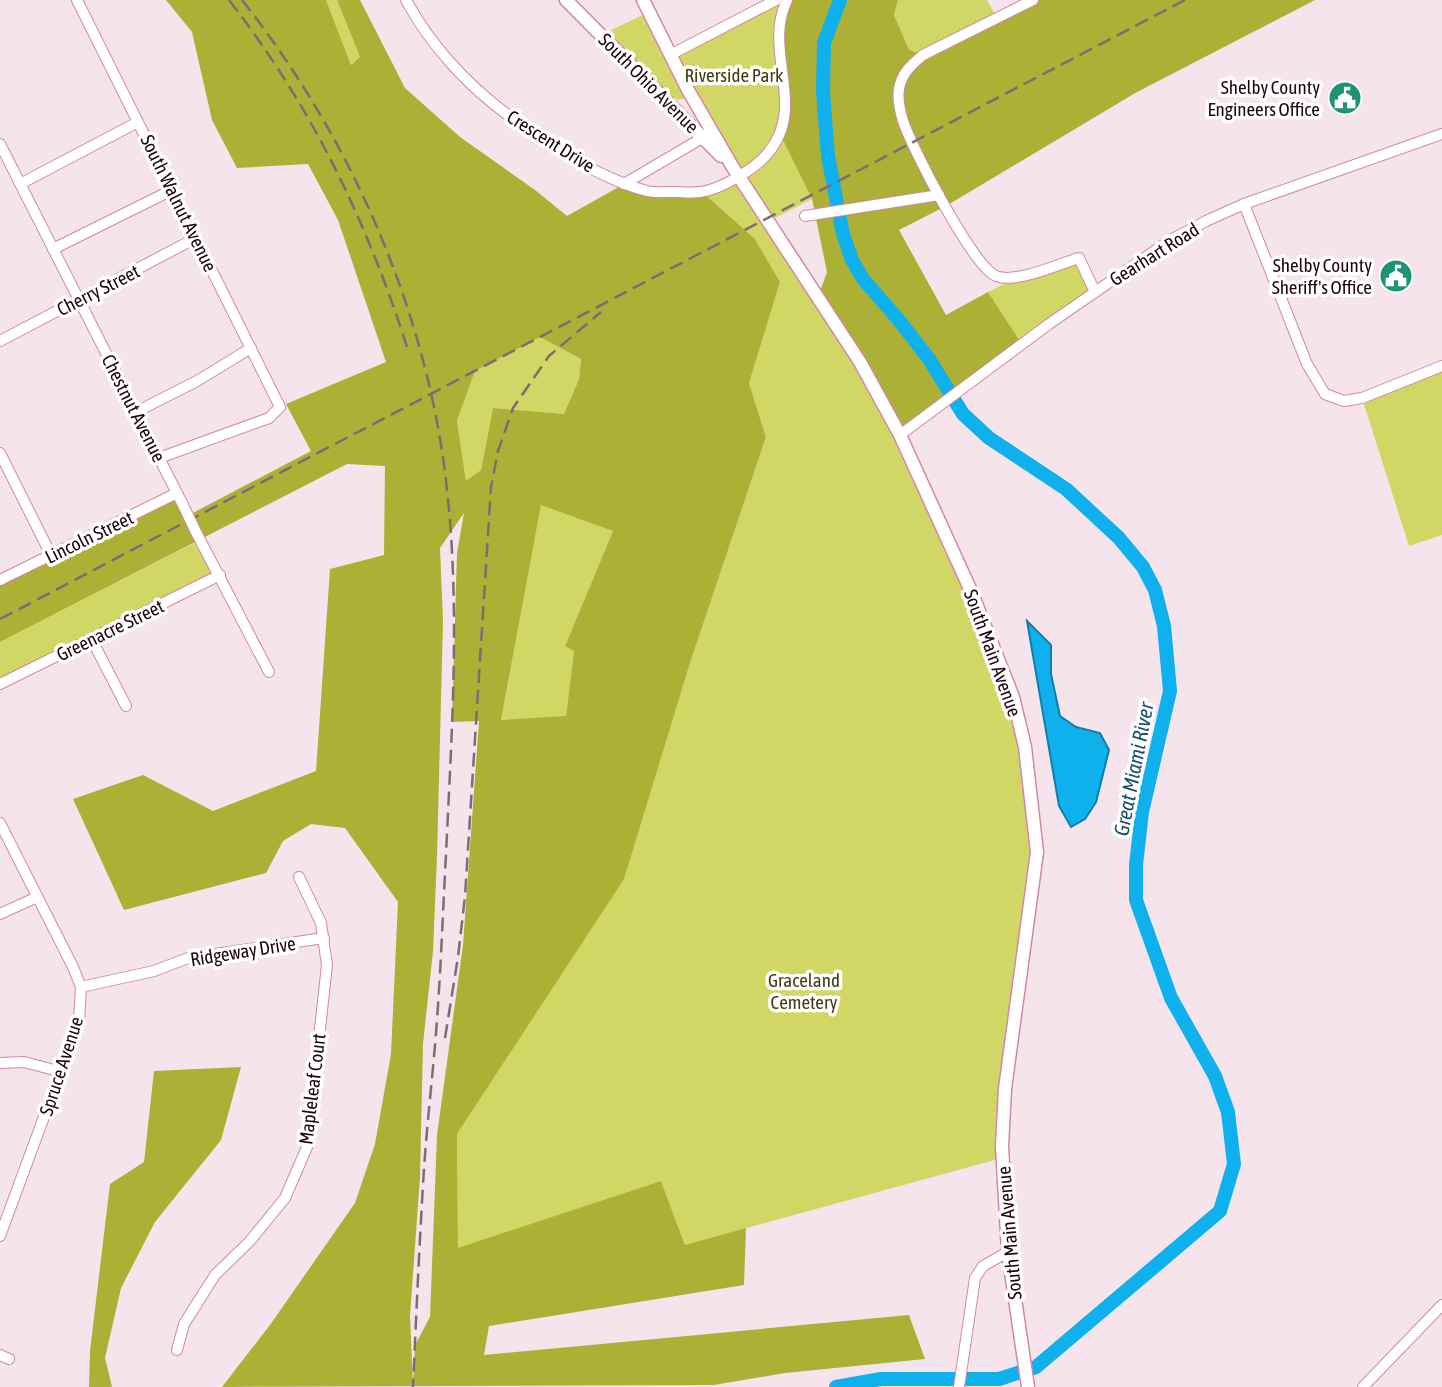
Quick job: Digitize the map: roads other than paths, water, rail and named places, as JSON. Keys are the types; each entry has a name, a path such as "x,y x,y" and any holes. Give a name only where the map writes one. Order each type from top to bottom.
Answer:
{"main road":[{"name":"South Ohio Avenue","path":"566,0 707,135"},
{"name":"South Main Avenue","path":"643,0 707,135 736,172 860,362 901,435 934,506 1013,696 1025,747 1037,852 1005,1101 1002,1146 1008,1252 1028,1387"}],"street":[{"name":"South Walnut Avenue","path":"77,0 280,407 269,418 159,458"},
{"name":"Crescent Drive","path":"405,0 417,21 450,62 493,103 572,159 624,184 649,192 702,192 767,154 780,134 785,117 786,94 778,53 778,34 779,16 787,0"},
{"path":"670,55 776,0"},
{"path":"1032,0 923,55 910,65 902,76 899,104 903,121 939,195 988,272 998,277 1013,278 1079,258 1095,292"},
{"path":"20,184 138,122"},
{"name":"Gearhart Road","path":"901,435 1049,324 1169,242 1206,221 1244,204 1442,134"},
{"path":"624,184 707,135"},
{"name":"Chestnut Avenue","path":"0,144 269,672"},
{"path":"53,249 172,190"},
{"path":"805,216 939,195"},
{"path":"1244,204 1307,363 1325,394 1344,401 1362,398 1442,366"},
{"name":"Cherry Street","path":"0,341 196,238"},
{"path":"136,412 197,381 251,348"},
{"path":"0,453 51,555"},
{"name":"Lincoln Street","path":"0,580 177,493"},
{"name":"Greenacre Street","path":"0,684 220,575"},
{"path":"92,640 126,706"},
{"name":"Spruce Avenue","path":"0,822 81,988 79,1022 0,1236"},
{"name":"Mapleleaf Court","path":"177,1350 184,1324 215,1275 250,1241 285,1198 307,1147 327,965 321,923 299,877"},
{"path":"0,914 37,897"},
{"name":"Ridgeway Drive","path":"81,988 154,971 188,958 324,938"},
{"path":"0,1063 24,1062 62,1072"},
{"path":"960,1387 975,1278 983,1266 1008,1252"},
{"path":"1363,1387 1442,1305"}],"water":[{"path":"1027,621 1051,645 1051,674 1060,716 1076,727 1100,733 1109,750 1096,802 1085,819 1071,827 1059,806"}],"waterway":[{"name":"Great Miami River","path":"836,1387 881,1379 999,1379 1036,1367 1220,1211 1234,1164 1228,1112 1215,1076 1171,998 1136,900 1136,865 1142,812 1170,691 1164,626 1155,590 1143,567 1119,538 1066,489 989,438 963,414 929,359 863,279 852,260 843,234 828,156 823,92 824,43 840,0"}],"railway":[{"path":"229,0 286,82 334,167 374,256 408,350"},
{"path":"242,0 315,106 347,163 375,223 399,283 419,345 445,472 453,567 453,711 440,979 424,1164 413,1387"},
{"path":"0,619 1185,0"},
{"path":"445,1038 465,896 491,487 498,451 513,408 549,356 601,312"}],"place":[{"name":"Shelby County Engineers Office","path":"1345,98"},
{"name":"Shelby County Sheriff's Office","path":"1396,276"}],"park label":[{"name":"Riverside Park","path":"734,75"},
{"name":"Graceland Cemetery","path":"804,991"}]}
